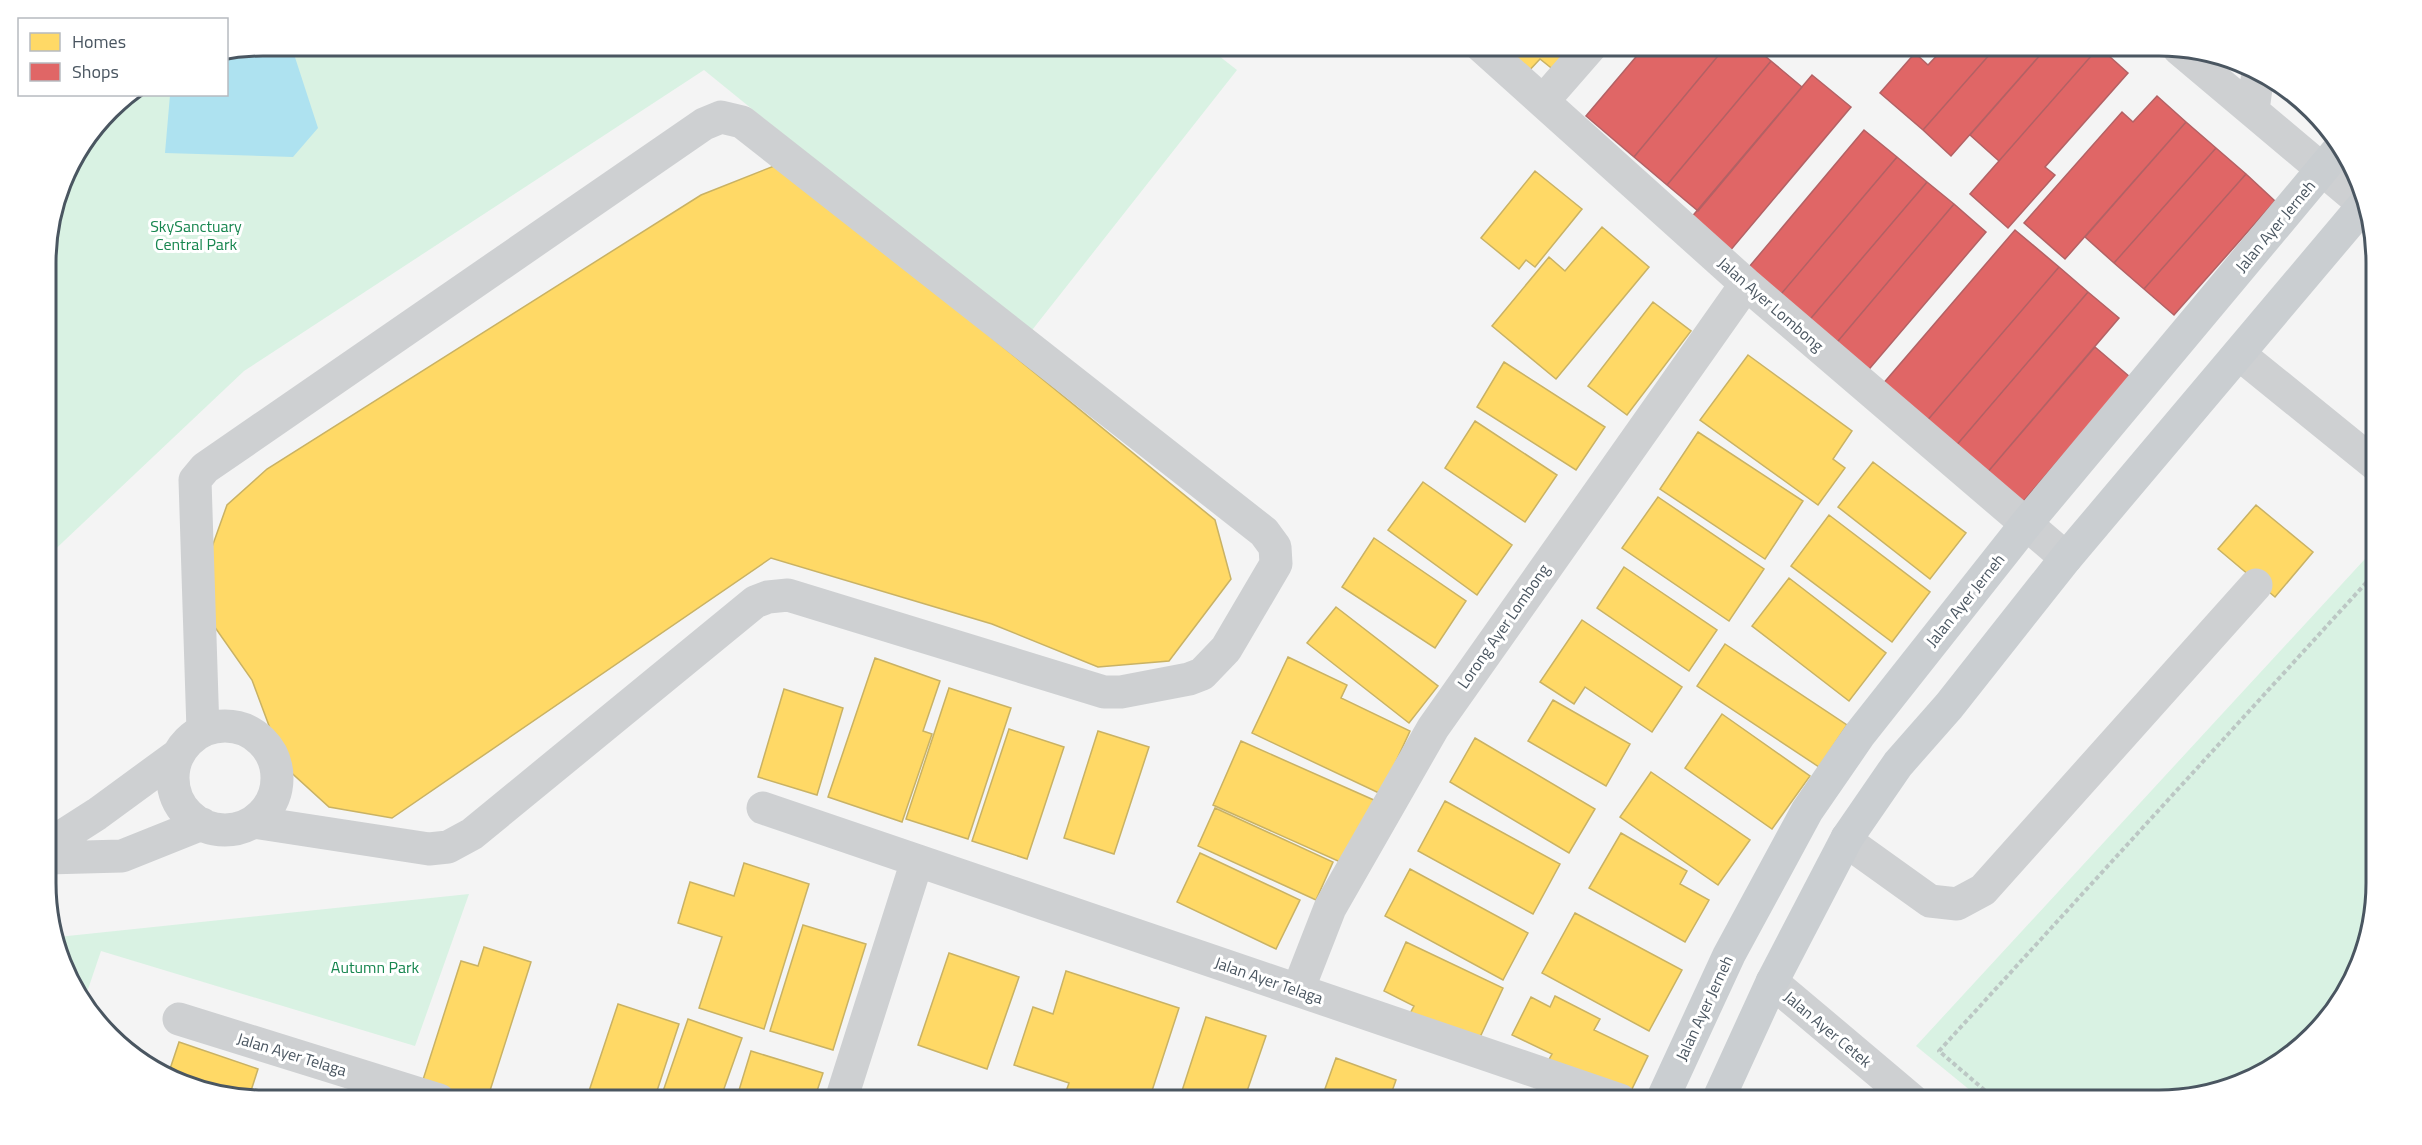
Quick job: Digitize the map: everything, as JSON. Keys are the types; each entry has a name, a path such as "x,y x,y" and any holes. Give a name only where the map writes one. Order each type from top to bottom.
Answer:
{"main road":[{"name":"Jalan Ayer Jerneh","path":"1667,1089 1729,955 1807,811 1905,675 2026,524 2331,159"},
{"path":"1723,1089 1772,982 1847,838 1898,764 1949,706 2066,558 2359,210"}],"street":[{"name":"Jalan Ayer Lombong","path":"1493,56 1746,284 2066,558"},
{"path":"1544,100 1582,56"},
{"path":"2190,58 2253,110 2331,159 2354,192"},
{"path":"2253,110 2257,80"},
{"path":"203,731 195,480 205,468 704,124 721,117 742,122 1264,532 1275,547 1276,564 1226,649 1202,674 1189,679 1121,692 1104,692 788,595 768,597 755,602 472,834 448,847 429,849 253,822"},
{"name":"Lorong Ayer Lombong","path":"1298,990 1330,908 1433,728 1746,284"},
{"path":"2239,354 2367,458"},
{"path":"1847,838 1856,848 1930,902 1957,904 1983,890 2256,585"},
{"path":"218,726 235,726 252,733 265,745 274,760 277,777 274,795 266,810 253,822 237,829 219,830 202,824 189,815 179,801 174,785 174,769 179,754 189,740 203,731 218,726"},
{"path":"56,840 97,814 179,754"},
{"name":"Jalan Ayer Telaga","path":"763,808 1589,1089"},
{"path":"56,858 122,856 202,824"},
{"path":"844,1090 917,861"},
{"name":"Jalan Ayer Cetek","path":"1772,982 1899,1089"},
{"name":"Jalan Ayer Telaga","path":"179,1019 406,1090"}],"path":[{"path":"1983,1089 1939,1051 2367,582"}],"green space":[{"name":"SkySanctuary Central Park","path":"249,56 1219,56 1237,70 1029,334 704,70 244,371 56,549 56,249 59,222 71,183 98,136 116,116 140,96 228,96 228,58"},
{"path":"2367,557 2367,883 2365,910 2351,962 2324,1009 2306,1029 2275,1055 2251,1068 2226,1079 2200,1086 2173,1089 1969,1089 1916,1046"},
{"name":"Autumn Park","path":"469,894 415,1046 101,951 87,992 71,962 63,936"}],"water":[{"path":"295,56 318,128 293,157 165,153 170,96 228,96 228,58"}],"building: Homes":[{"path":"1504,56 1567,56 1555,71 1540,59 1526,74"},
{"path":"779,164 1215,520 1231,579 1169,661 1098,667 992,624 771,558 392,818 329,807 284,766 252,680 214,626 207,561 227,505 267,469 701,195"},
{"path":"1535,171 1582,209 1535,267 1526,260 1519,269 1481,238"},
{"path":"1602,227 1649,267 1556,379 1492,326 1549,257 1565,271"},
{"path":"1653,302 1691,331 1627,415 1588,386"},
{"path":"1748,355 1852,431 1833,459 1845,468 1818,505 1700,420"},
{"path":"1504,362 1605,427 1576,470 1477,407"},
{"path":"1475,421 1557,475 1525,522 1445,468"},
{"path":"1698,432 1803,501 1765,559 1660,489"},
{"path":"1873,462 1966,533 1930,579 1838,507"},
{"path":"1423,482 1512,545 1477,595 1388,530"},
{"path":"1658,497 1764,569 1729,621 1622,548"},
{"path":"2256,505 2313,552 2275,597 2218,549"},
{"path":"1829,515 1930,592 1892,642 1791,566"},
{"path":"1374,538 1466,601 1435,648 1342,587"},
{"path":"1624,567 1717,630 1689,671 1597,608"},
{"path":"1789,578 1886,653 1849,701 1752,626"},
{"path":"1336,607 1438,686 1409,723 1307,643"},
{"path":"1582,620 1682,687 1652,732 1585,687 1574,704 1540,682"},
{"path":"1725,644 1847,725 1819,767 1697,686"},
{"path":"1288,657 1347,685 1341,698 1410,731 1381,794 1252,733"},
{"path":"875,658 940,681 923,731 932,734 902,822 828,797"},
{"path":"949,688 1011,708 968,839 906,819"},
{"path":"784,689 843,708 817,795 758,777"},
{"path":"1553,700 1630,744 1606,786 1528,741"},
{"path":"1722,714 1810,776 1772,829 1685,768"},
{"path":"1009,729 1064,747 1027,859 972,841"},
{"path":"1098,731 1149,747 1114,854 1064,838"},
{"path":"1475,738 1595,809 1569,853 1450,782"},
{"path":"1241,741 1376,801 1347,865 1213,805"},
{"path":"1651,772 1750,840 1718,885 1620,817"},
{"path":"1445,801 1560,864 1533,914 1418,851"},
{"path":"1215,808 1333,862 1316,900 1198,846"},
{"path":"1621,833 1687,871 1680,884 1709,900 1685,942 1589,888"},
{"path":"1200,853 1300,900 1276,949 1177,902"},
{"path":"744,863 809,884 764,1029 699,1008 722,937 678,923 690,882 734,896"},
{"path":"1410,869 1528,933 1503,980 1385,916"},
{"path":"1575,913 1682,970 1649,1031 1542,973"},
{"path":"803,925 866,944 833,1050 770,1031"},
{"path":"1406,942 1503,988 1474,1050 1407,1019 1414,1006 1384,991"},
{"path":"484,947 531,962 490,1090 433,1090 421,1086 461,961 478,966"},
{"path":"949,953 1019,977 987,1069 918,1045"},
{"path":"1066,971 1179,1008 1152,1090 1067,1090 1069,1083 1014,1065 1033,1007 1053,1014"},
{"path":"1555,996 1600,1019 1594,1030 1648,1056 1632,1089 1617,1089 1544,1068 1552,1054 1512,1035 1531,997 1550,1007"},
{"path":"618,1004 679,1024 657,1090 589,1090"},
{"path":"1206,1017 1266,1036 1248,1089 1182,1090"},
{"path":"688,1019 742,1038 724,1090 664,1090"},
{"path":"179,1042 258,1069 252,1089 222,1086 170,1068"},
{"path":"751,1051 823,1073 817,1090 739,1090"},
{"path":"1336,1058 1396,1080 1393,1089 1325,1089"}],"building: Shops":[{"path":"1637,56 1718,56 1634,157 1586,116"},
{"path":"1718,56 1765,56 1771,61 1667,185 1634,157"},
{"path":"1912,56 1918,56 1928,65 1936,56 1988,56 1923,130 1880,93"},
{"path":"1988,56 2039,56 1951,156 1923,130"},
{"path":"2039,56 2091,56 1999,161 1970,135"},
{"path":"2091,56 2109,56 2128,73 2045,167 2055,175 2008,228 1970,194"},
{"path":"1771,61 1802,87 1698,211 1667,185"},
{"path":"1812,75 1851,107 1729,252 1690,219"},
{"path":"2157,96 2186,122 2065,259 2024,223 2122,112 2133,122"},
{"path":"2186,122 2216,148 2114,263 2085,237"},
{"path":"1864,130 1897,157 1776,300 1744,273"},
{"path":"2216,148 2246,174 2144,289 2114,263"},
{"path":"1897,157 1927,182 1806,324 1776,300"},
{"path":"2246,174 2275,201 2174,315 2144,289"},
{"path":"1927,182 1954,204 1833,347 1806,324"},
{"path":"1954,204 1986,232 1865,374 1833,347"},
{"path":"2015,230 2059,267 1926,422 1882,385"},
{"path":"2059,267 2088,292 1955,447 1926,422"},
{"path":"2088,292 2119,318 1986,474 1955,447"},
{"path":"2095,347 2130,377 2021,504 1986,474"}]}
